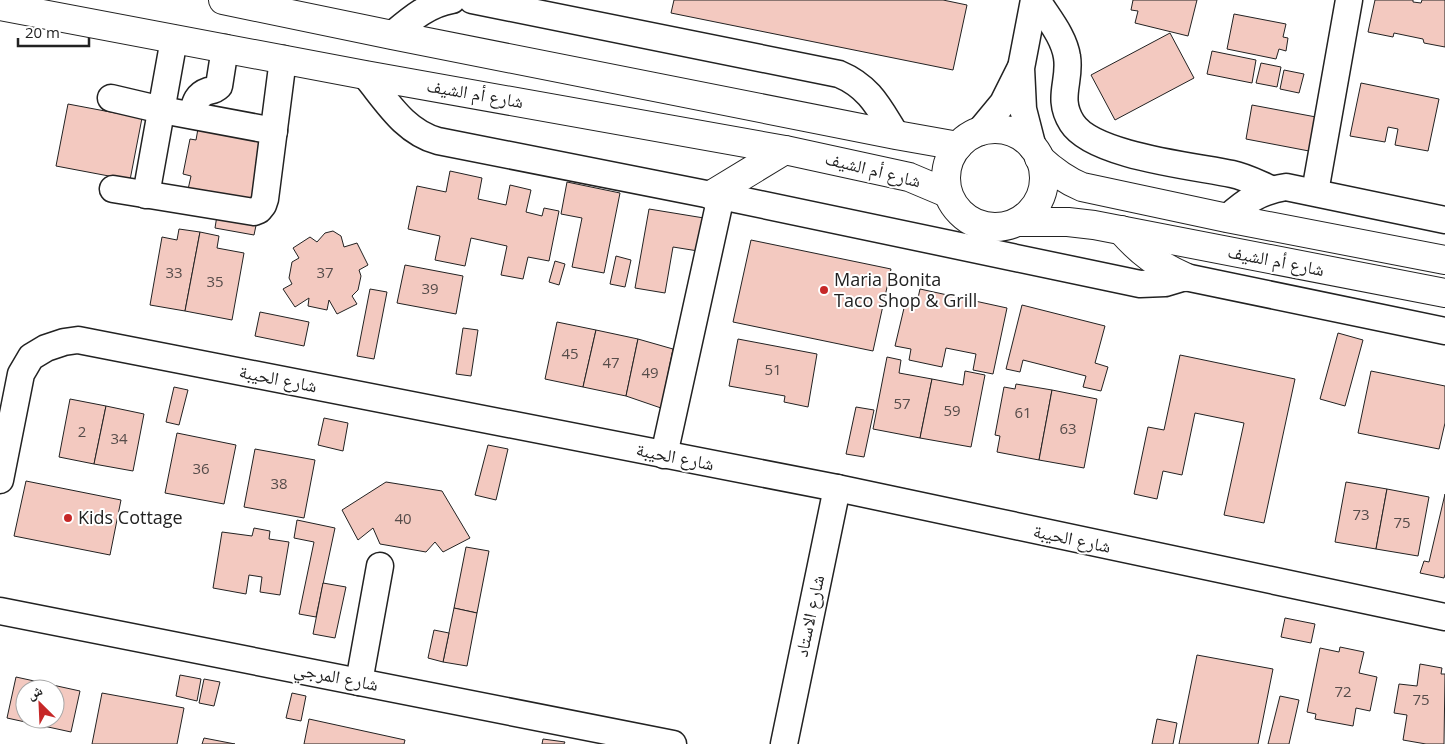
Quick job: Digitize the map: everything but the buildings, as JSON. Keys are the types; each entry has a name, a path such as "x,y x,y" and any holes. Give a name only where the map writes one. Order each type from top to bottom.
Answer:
{"main road":[{"name":"شارع أم الشيف","path":"223,0 392,36 896,135 968,139"},
{"name":"شارع أم الشيف","path":"0,6 365,75 784,150 910,177 948,193"},
{"path":"990,129 1008,132 1024,139 1036,153 1043,172 1043,186 1038,200 1030,212 1018,222 1005,226 990,227 976,224 964,217 954,206 948,193 946,168 951,156 968,139 990,129"},
{"path":"716,196 784,150"},
{"name":"شارع أم الشيف","path":"1036,153 1052,170 1066,180 1082,187 1227,218 1445,260"},
{"name":"شارع أم الشيف","path":"1018,222 1068,222 1121,230 1445,294"},
{"path":"1121,230 1150,258 1186,277"}],"street":[{"path":"392,36 417,15 430,7 452,0"},
{"path":"472,0 839,74 853,80 869,93 896,135"},
{"path":"1035,0 1021,68 1023,109 1036,153"},
{"path":"1035,0 1066,50 1068,69 1064,94 1066,110 1072,124 1083,136 1120,152 1234,175 1272,189"},
{"path":"1315,192 1348,0"},
{"path":"146,194 174,39"},
{"path":"192,115 195,101 205,92 217,89 219,86 225,48"},
{"path":"113,189 254,212 259,210 264,205 266,199 283,59"},
{"path":"968,139 1003,102 1021,68"},
{"path":"365,75 405,122 412,129 428,138 1140,284 1165,283 1186,277 1445,331"},
{"path":"111,98 162,110 274,130"},
{"path":"1227,218 1254,196 1272,189 1286,187 1445,220"},
{"path":"664,455 716,196"},
{"name":"شارع الحيبة","path":"0,480 21,374 31,357 46,348 78,340 837,488 1445,617"},
{"name":"شارع الاستاد","path":"784,744 837,488"},
{"path":"359,682 380,566"},
{"name":"شارع المرجي","path":"0,611 359,682 642,741 673,744"}],"place":[{"name":"Maria Bonita Taco Shop & Grill","path":"824,290"},
{"name":"Kids Cottage","path":"68,518"}]}
